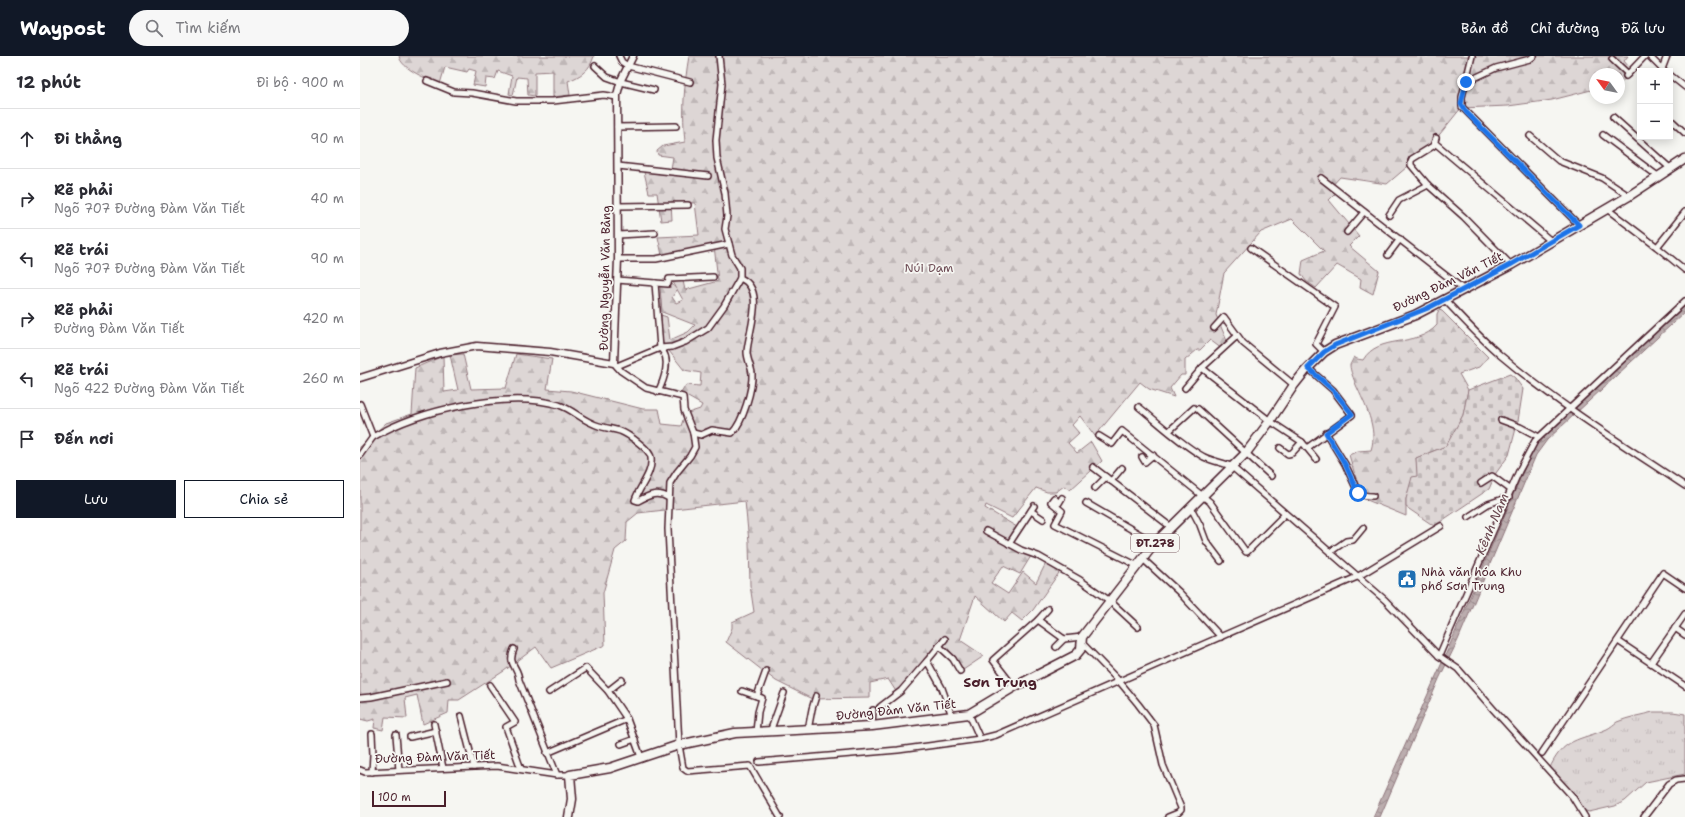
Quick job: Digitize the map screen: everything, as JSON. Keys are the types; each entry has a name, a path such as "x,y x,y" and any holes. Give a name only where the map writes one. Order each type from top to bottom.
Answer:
{"main road":[{"name":"Đường Đàm Văn Tiết","path":"570,775 602,770 679,745 735,733 872,726 969,714 1014,687 1076,655 1081,649 1082,640 1155,543 1246,453 1294,385 1324,352 1335,345 1414,315 1510,265 1629,196 1685,159"},
{"path":"569,817 572,799 570,775"}],"street":[{"path":"619,56 622,62 628,66 690,82"},
{"name":"Đường Nguyễn Văn Bảng","path":"360,378 440,353 477,346 550,352 616,364 618,259 617,97 620,82 633,56"},
{"path":"719,56 722,84 716,140 717,158 725,193 727,216 725,229 732,255 740,268 740,278 724,306 708,328 685,342 672,347 660,348 616,364 621,371 636,383 646,388 683,397 684,410 694,433 695,447 672,479 670,483 669,498 668,543 679,745 683,768 685,771 750,766 780,817"},
{"path":"1472,56 1461,104 1466,112 1579,225"},
{"path":"1466,82 1496,68 1530,59 1534,56"},
{"path":"1612,59 1627,75 1645,56"},
{"path":"1649,56 1661,68"},
{"path":"1664,68 1667,56"},
{"path":"594,66 607,77 620,82 654,90"},
{"path":"1673,77 1685,87"},
{"path":"427,81 445,90 516,101 553,101 604,95 617,97"},
{"path":"1613,116 1671,169"},
{"path":"1673,122 1685,133"},
{"path":"617,127 676,126"},
{"path":"1603,135 1659,177"},
{"path":"1530,136 1559,161 1602,178 1629,196"},
{"path":"1510,265 1464,217 1428,185 1412,165 1411,161 1433,146 1436,140 1551,241"},
{"path":"618,166 708,176"},
{"path":"1321,178 1463,289"},
{"path":"1389,215 1400,200 1428,185"},
{"path":"618,206 688,205"},
{"path":"1607,209 1685,270"},
{"path":"1347,232 1364,212"},
{"path":"1657,247 1685,212"},
{"path":"618,235 656,233"},
{"path":"1388,255 1400,239"},
{"path":"618,259 656,259 729,244"},
{"path":"1252,248 1335,307 1316,344 1324,352"},
{"path":"617,280 668,284 669,279 714,276"},
{"path":"694,433 701,436 712,430 732,433 736,428 748,398 752,379 747,351 752,329 755,299 749,285 745,280 740,278"},
{"path":"655,284 660,348 666,354 667,358 664,376 658,392"},
{"path":"1444,299 1500,356 1581,416 1685,486"},
{"path":"1439,656 1527,454 1539,437 1685,301"},
{"path":"1214,328 1224,317 1243,343 1294,385"},
{"path":"1185,388 1202,368 1237,336"},
{"path":"1202,368 1270,421 1302,442 1316,459"},
{"path":"1307,448 1352,414 1333,390 1308,368"},
{"path":"360,455 373,437 399,424 455,408 488,402 516,400 549,403 561,406 589,423 622,431 642,445 650,453 651,458 648,474 635,500 638,501 653,494 662,494 669,498"},
{"path":"360,404 373,437"},
{"path":"1139,407 1176,438 1199,454 1206,458 1232,466 1385,600 1439,656 1458,669 1572,796 1585,817"},
{"path":"1169,431 1196,409 1271,476"},
{"path":"1501,420 1520,427 1539,437"},
{"path":"1099,436 1112,444 1122,431 1153,455 1204,496 1219,513 1232,534 1246,552 1248,552 1285,514"},
{"path":"1326,433 1345,464 1357,490 1367,496 1374,496"},
{"path":"1280,448 1288,454 1292,453 1302,442"},
{"path":"1142,457 1145,462 1153,455"},
{"path":"1093,467 1171,527"},
{"path":"1111,481 1122,468"},
{"path":"1481,483 1492,476 1511,490"},
{"path":"1095,488 1106,477"},
{"path":"1468,517 1488,504 1509,496"},
{"path":"1062,498 1059,503 1054,498 1051,502 1062,511 1055,524 1138,566"},
{"path":"1086,503 1155,543"},
{"path":"1009,544 1034,506"},
{"path":"1191,508 1206,541 1221,561"},
{"path":"1031,510 1043,519"},
{"path":"759,762 898,750 980,739 996,735 1357,577 1441,526"},
{"path":"1330,552 1346,541 1353,540 1363,528"},
{"path":"986,531 1009,544 1038,556 1080,580 1110,601 1138,627"},
{"path":"1143,559 1179,592 1221,637"},
{"path":"1542,753 1663,573 1685,588"},
{"path":"1014,687 993,660 1038,620 1048,609"},
{"path":"1651,663 1685,614"},
{"path":"1038,620 1064,640 1082,640 1119,681 1154,725 1164,765 1181,808 1178,813 1168,817"},
{"path":"1675,628 1685,635"},
{"path":"880,707 901,691 945,639"},
{"path":"1056,647 1064,640"},
{"path":"1618,641 1685,686"},
{"path":"939,646 953,659 960,671"},
{"path":"514,649 511,660 512,665 519,675 519,680 557,775"},
{"path":"927,661 942,688 952,716"},
{"path":"549,692 586,668 608,691 627,719 641,757"},
{"path":"757,696 766,671"},
{"path":"608,691 622,680"},
{"path":"360,698 371,698 447,681"},
{"path":"490,685 515,722 506,727 521,769"},
{"path":"742,691 762,698 758,712 756,732"},
{"path":"770,732 784,693"},
{"path":"808,730 816,696"},
{"path":"872,726 873,710"},
{"path":"969,714 980,739"},
{"path":"461,716 474,767"},
{"path":"547,753 627,719"},
{"path":"434,724 443,768"},
{"path":"410,737 436,731"},
{"path":"372,734 372,772"},
{"path":"396,735 399,770"},
{"path":"621,744 635,739"},
{"name":"Đường Đàm Văn Tiết","path":"360,770 364,772 372,772 497,766 557,775 570,775"},
{"path":"1644,817 1669,784 1676,780 1685,779"}],"green space":[{"path":"399,56 594,56 590,65 584,72 568,81 570,95 553,97 553,71 535,72 535,96 528,95 527,78 517,77 513,95 509,94 512,76 498,71 495,79 486,78 485,87 473,85 476,71 469,69 467,72 445,67 440,84 410,70 401,61"},
{"name":"Núi Dạm","path":"689,56 1628,56 1624,61 1634,73 1625,79 1625,68 1589,68 1589,91 1552,100 1508,106 1461,108 1427,150 1387,184 1340,177 1330,188 1336,193 1329,200 1359,236 1349,246 1379,271 1373,294 1360,287 1361,279 1337,265 1316,288 1306,281 1301,274 1303,260 1324,251 1292,219 1261,232 1224,273 1216,315 1227,341 1222,349 1210,340 1200,350 1197,350 1185,360 1185,375 1181,375 1170,388 1174,397 1149,389 1140,382 1095,436 1080,416 1072,425 1079,433 1068,443 1077,453 1091,442 1102,461 1070,490 1064,486 1056,492 1047,492 1036,488 1012,518 986,505 985,508 1017,527 1008,545 1031,556 1020,574 1003,566 991,583 1008,594 1023,572 1036,583 1046,563 1061,570 1033,610 1022,621 1012,613 1004,622 975,596 960,640 984,656 963,670 943,646 947,639 897,693 888,679 870,683 870,698 812,699 776,681 726,642 732,628 732,622 754,612 750,585 749,542 745,501 638,513 627,522 626,541 615,550 603,593 605,645 551,668 536,647 504,671 459,700 449,700 448,713 423,724 417,695 405,698 407,718 385,717 383,730 374,728 375,719 368,721 360,719 360,447 386,423 412,414 415,368 443,356 444,392 458,390 450,355 463,354 471,389 506,388 516,354 552,359 547,389 571,391 643,409 659,409 662,424 681,426 685,414 700,409 702,405 681,393 686,385 700,386 701,373 684,370 662,342 661,315 667,317 670,340 688,332 695,325 662,312 660,286 672,284 677,290 672,297 676,303 683,300 673,282 683,281 685,290 718,281 714,245 662,255 658,237 699,235 695,203 671,202 672,220 661,221 657,193 649,193 644,172 670,175 673,157 658,155 657,151 663,146 685,142 684,99"},
{"path":"1439,310 1442,311 1488,357 1479,367 1459,374 1468,390 1463,415 1446,446 1416,458 1418,476 1406,499 1406,516 1362,498 1349,455 1358,451 1371,450 1373,433 1370,417 1351,372 1350,365 1354,357 1363,360 1370,352 1378,347 1388,343 1419,337 1428,332 1437,325 1437,314"},
{"path":"1510,374 1523,389 1518,421 1509,455 1496,473 1489,489 1434,526 1406,507 1406,499 1412,477 1417,476 1416,458 1446,446 1463,415 1468,390"},
{"path":"1653,712 1673,712 1685,714 1685,774 1646,782 1625,801 1615,806 1589,812 1579,809 1549,770 1560,751 1573,742 1607,729 1617,722 1630,717"}],"water":[{"name":"Kênh Nam","path":"1685,304 1685,312 1547,440 1536,455 1458,640 1439,679 1380,817 1373,817 1449,647 1527,462 1537,443"}],"place":[{"name":"Nhà văn hóa Khu phố Sơn Trung","path":"1407,579"}],"district":[{"name":"Sơn Trung","path":"1000,682"}],"route":[{"path":"1358,493 1345,464 1326,433 1352,414 1333,390 1308,368 1324,352 1335,345 1414,315 1510,265 1579,225 1462,107 1462,97 1466,82"}]}
